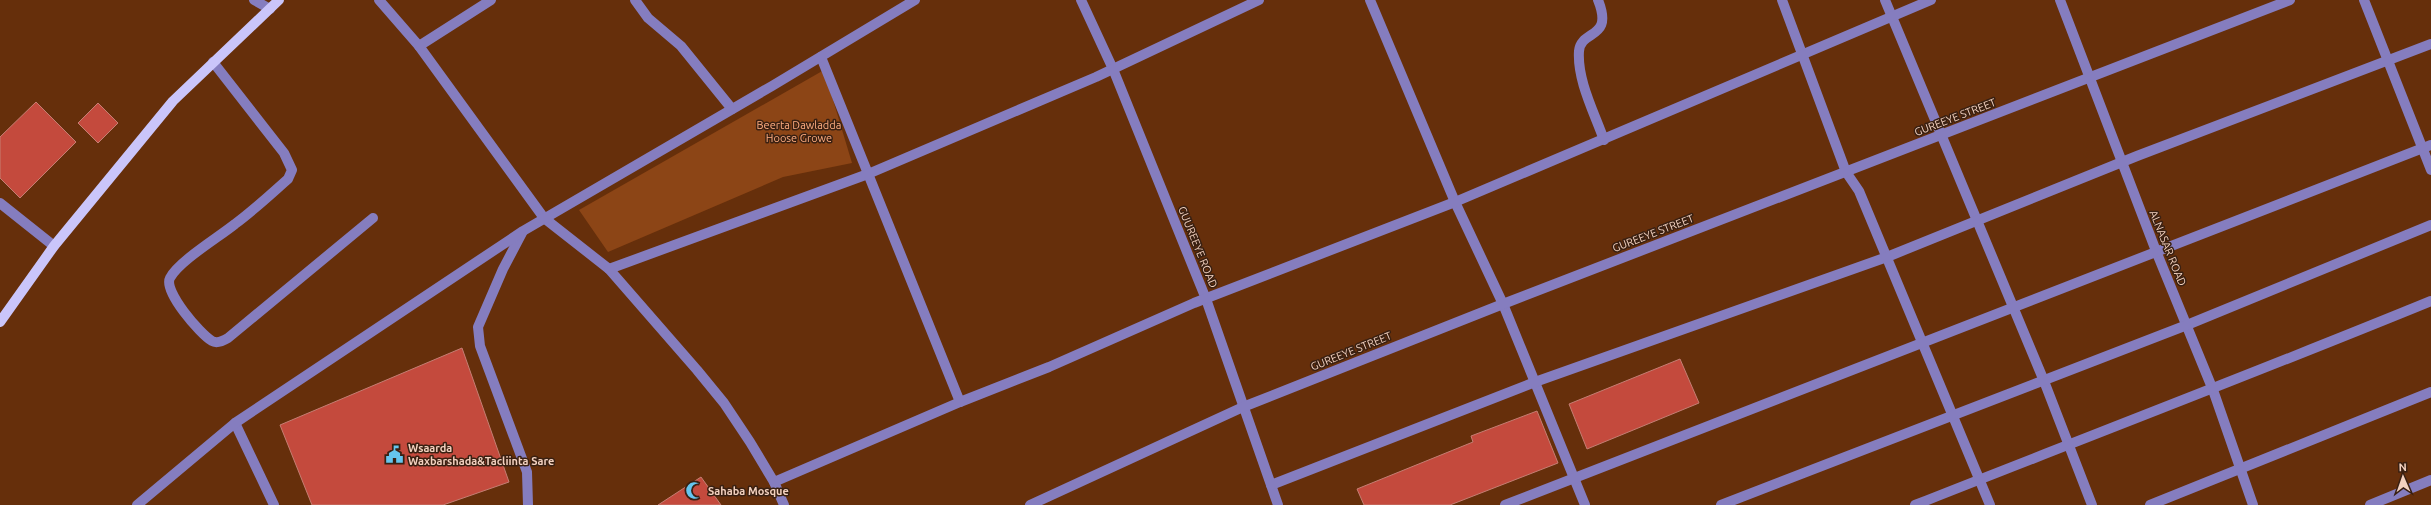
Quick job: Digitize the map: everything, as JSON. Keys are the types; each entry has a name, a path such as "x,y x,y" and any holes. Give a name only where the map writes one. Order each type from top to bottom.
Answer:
{"main road":[{"path":"0,322 54,246 173,101 279,0"}],"street":[{"path":"254,0 270,9"},
{"path":"379,0 419,46 544,218 610,269 724,403 774,482 784,505"},
{"path":"419,46 491,0"},
{"path":"635,0 648,18 681,46 732,109"},
{"path":"138,505 235,423 523,231 915,0"},
{"path":"610,269 868,174 1113,69 1259,0"},
{"path":"1370,0 1455,202 1503,304 1585,505"},
{"path":"1598,0 1602,10 1603,23 1597,32 1582,41 1579,48 1579,67 1604,140"},
{"path":"1782,0 1846,172 1859,191 1990,505"},
{"path":"1885,0 2044,381 2092,505"},
{"path":"774,482 960,402 1049,367 1206,298 1455,202 1803,56 1931,0"},
{"name":"ALNASAR ROAD","path":"2060,0 2156,251 2213,390 2253,505"},
{"name":"GUREEYE STREET","path":"1030,505 1244,407 1503,304 2290,0"},
{"path":"2364,0 2388,61 2427,146 2431,170"},
{"name":"GUUREEYE ROAD","path":"1081,1 1113,69 1206,298 1278,505"},
{"path":"1271,485 1535,382 1887,257 2123,162 2431,44"},
{"path":"821,56 960,402"},
{"path":"213,62 284,153 292,170 288,179 237,223 178,268 169,279 168,288 180,308 212,341 220,342 228,338 373,218"},
{"path":"1505,505 2427,146"},
{"path":"0,203 54,246"},
{"path":"1720,505 2187,325 2431,225"},
{"path":"523,231 503,269 478,327 480,346 527,472 528,505"},
{"path":"1915,505 2069,444 2213,390 2431,301"},
{"path":"2150,505 2431,392"},
{"path":"235,423 274,505"},
{"path":"2370,505 2431,480"}],"green space":[{"name":"Beerta Dawladda Hoose Growe","path":"824,70 852,163 783,177 608,252 579,210"}],"building":[{"path":"36,102 76,142 20,198 0,178 0,137"},
{"path":"98,103 118,123 98,143 78,123"},
{"name":"Wsaarda Waxbarshada&Tacliinta Sare","path":"462,348 509,482 443,505 312,505 280,425"},
{"path":"1680,359 1699,403 1587,449 1569,404"},
{"path":"1537,411 1558,463 1450,505 1364,505 1357,489 1473,442 1471,436"},
{"name":"Sahaba Mosque","path":"701,477 721,505 658,505"}],"place":[{"name":"Wsaarda Waxbarshada&Tacliinta Sare","path":"395,454"},
{"name":"Sahaba Mosque","path":"695,491"}]}
